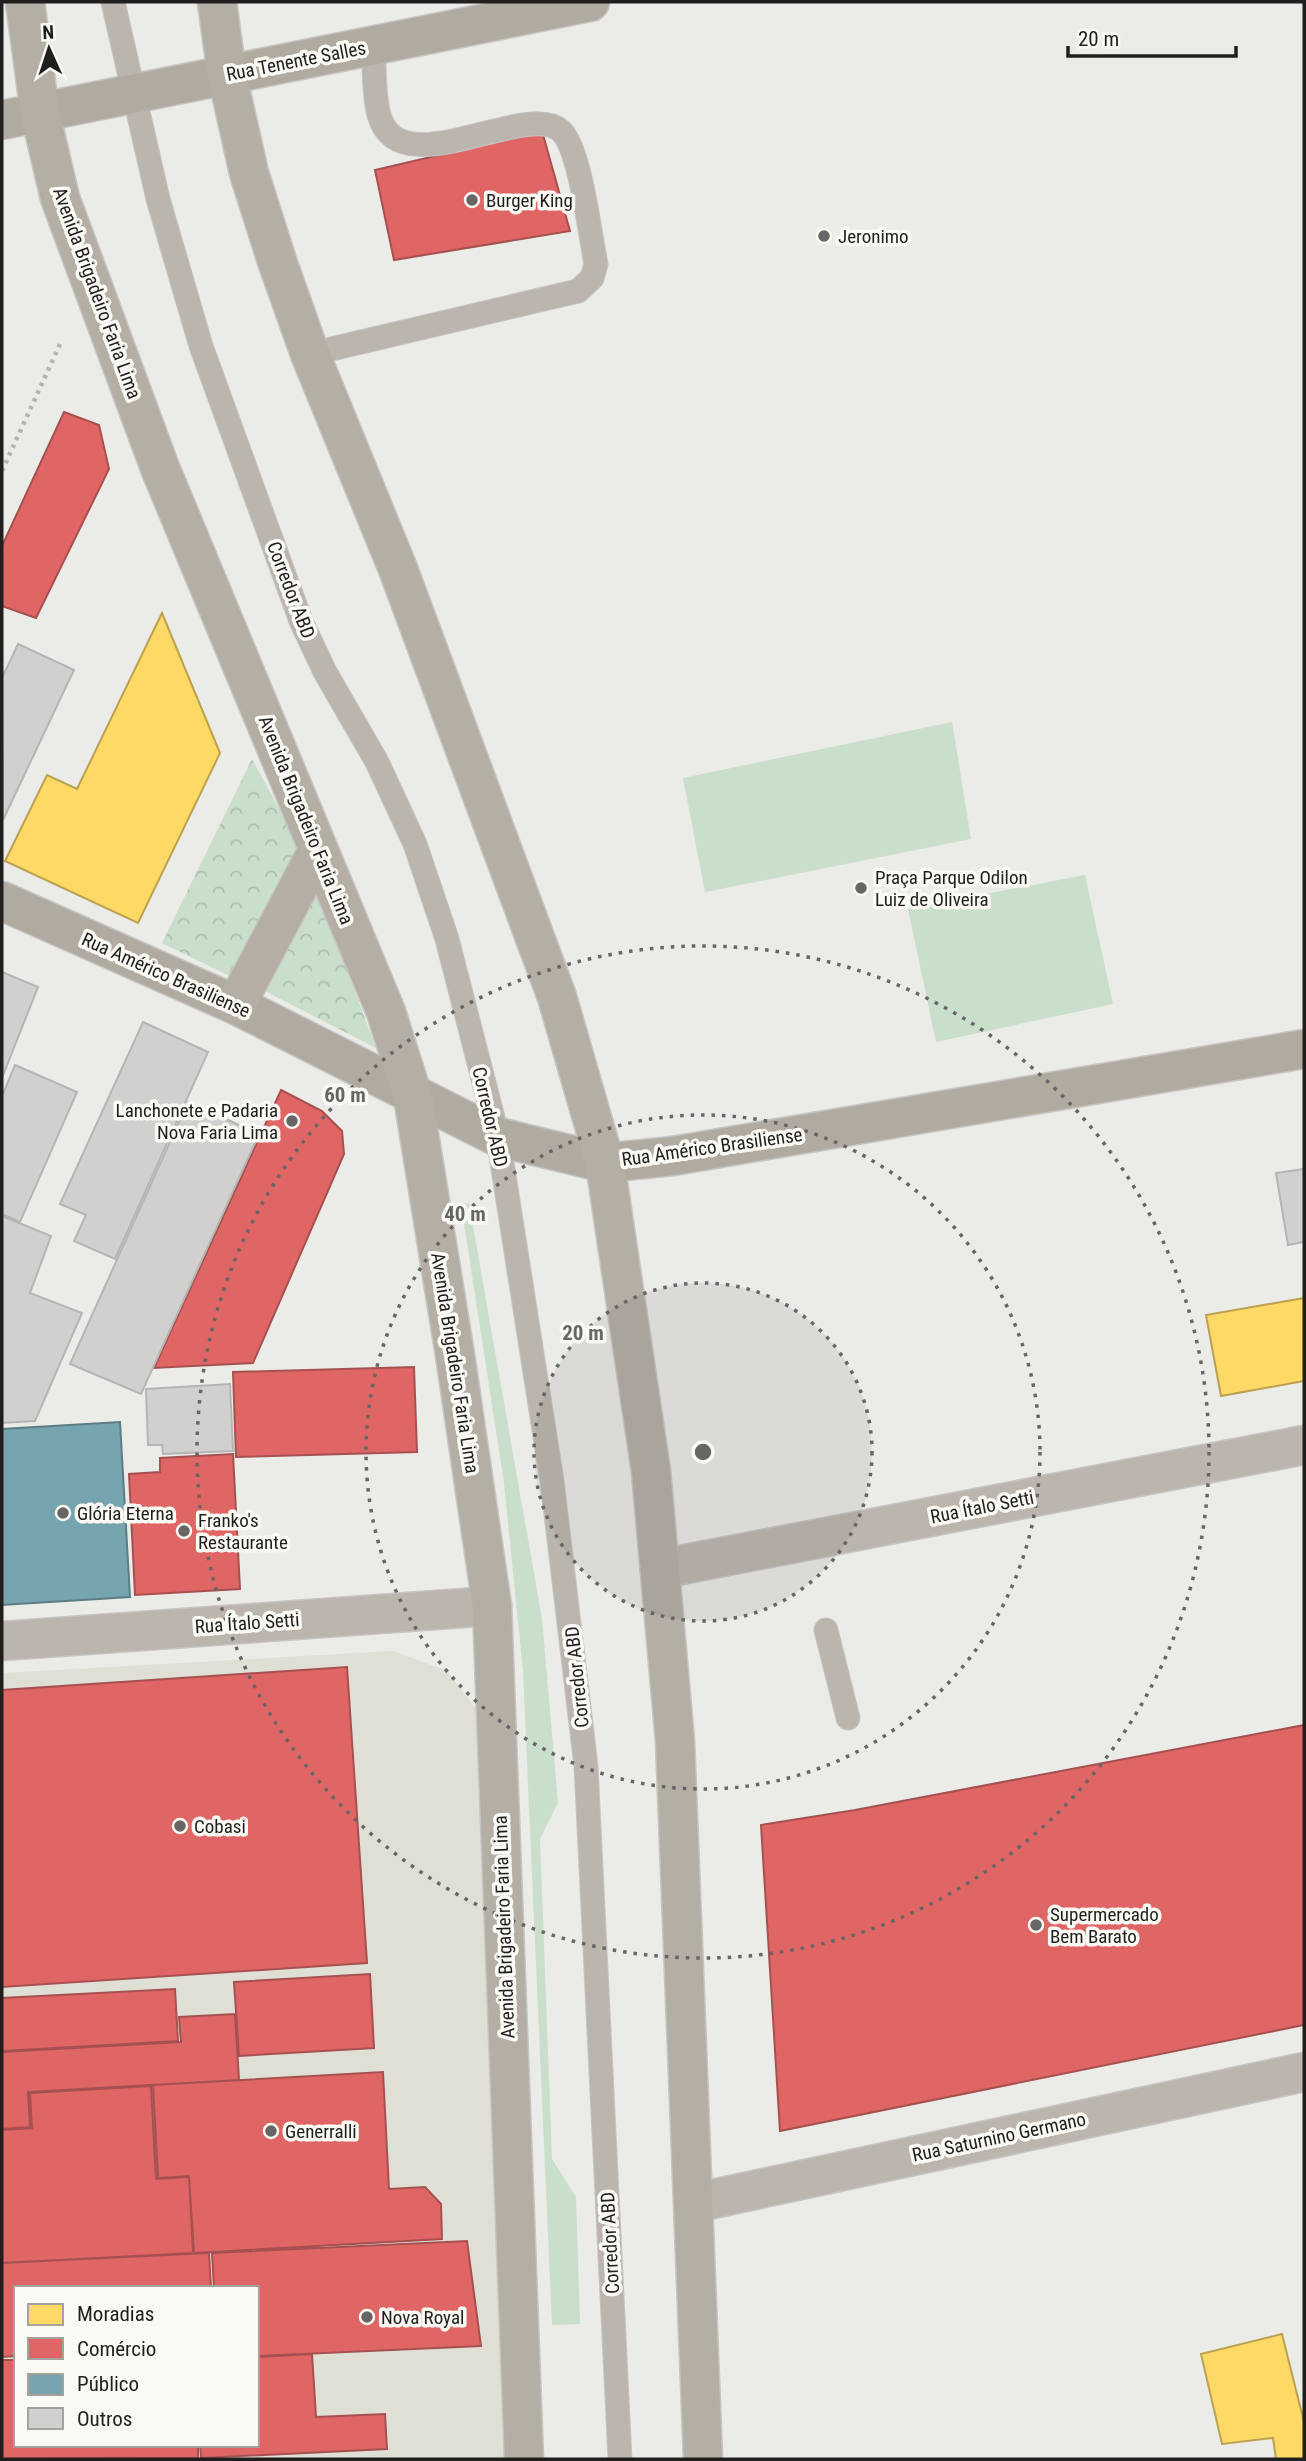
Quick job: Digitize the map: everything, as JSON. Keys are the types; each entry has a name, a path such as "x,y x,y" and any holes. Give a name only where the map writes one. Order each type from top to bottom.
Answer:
{"main road":[{"name":"Avenida Brigadeiro Faria Lima","path":"25,2 40,113 60,198 160,468 386,1012 413,1097 492,1606 524,2459"},
{"path":"217,2 227,75 249,173 310,354 398,569 557,997 605,1163 651,1471 675,1741 702,2459"},
{"path":"236,1005 318,850"}],"street":[{"name":"Rua Tenente Salles","path":"2,120 590,2"},
{"name":"Rua Américo Brasiliense","path":"2,901 236,1005 413,1097 498,1137 605,1163 673,1156 1304,1049"},
{"name":"Rua Ítalo Setti","path":"660,1569 1304,1445"},
{"name":"Rua Ítalo Setti","path":"2,1641 492,1606"},
{"name":"Rua Saturnino Germano","path":"694,2203 1304,2072"}],"lane":[{"name":"Corredor ABD","path":"113,2 132,95 158,199 201,346 301,621 325,672 377,762 415,845 447,939 498,1137 552,1481 586,1766 620,2459"},
{"path":"310,354 578,291 592,278 596,264 573,148 560,129 540,123 425,146 401,140 387,129 379,115 373,46"},
{"path":"826,1630 848,1718"}],"path":[{"path":"2,471 65,334"}],"shaded area":[{"path":"393,1651 447,1671 484,1719 514,2459 2,2459 2,1673"}],"green space":[{"path":"952,722 971,839 705,892 683,778"},
{"path":"252,759 304,854 242,982 162,943"},
{"path":"1085,875 1113,1004 936,1042 908,909"},
{"path":"314,882 376,1048 257,987"},
{"path":"469,1203 542,1619 558,1803 540,1839 552,2159 576,2197 580,2324 552,2325 523,1671 504,1483 461,1204"}],"building: Moradias":[{"path":"162,613 220,753 138,923 5,861 47,775 77,789"},
{"path":"1304,1298 1304,1381 1221,1396 1206,1315"},
{"path":"1282,2334 1304,2422 1304,2459 1276,2459 1273,2438 1222,2444 1201,2354"}],"building: Comércio":[{"name":"Burger King","path":"542,131 570,231 394,260 375,170"},
{"path":"64,412 99,425 109,469 36,618 2,606 2,546"},
{"path":"281,1090 322,1111 342,1131 344,1154 253,1363 154,1368"},
{"path":"414,1367 417,1452 236,1457 233,1372"},
{"name":"Franko's Restaurante","path":"233,1454 240,1589 135,1595 129,1474 160,1472 160,1458"},
{"name":"Cobasi","path":"347,1667 367,1963 2,1987 2,1690"},
{"name":"Supermercado Bem Barato","path":"1304,1725 1304,2025 780,2131 761,1825 855,1810"},
{"path":"370,1974 374,2048 239,2056 234,1982"},
{"path":"175,1989 178,2041 2,2051 2,1998"},
{"path":"235,2014 239,2080 28,2092 30,2127 2,2129 2,2052 181,2042 179,2017"},
{"name":"Generralli","path":"383,2072 389,2189 425,2187 441,2204 442,2239 194,2253 189,2176 158,2178 153,2085"},
{"path":"151,2086 156,2179 189,2177 193,2253 2,2263 2,2130 32,2128 30,2093"},
{"name":"Nova Royal","path":"467,2241 481,2346 259,2356 259,2286 214,2286 212,2253"},
{"path":"209,2253 211,2286 14,2286 14,2356 2,2357 2,2263"},
{"path":"312,2354 316,2417 385,2414 387,2449 201,2458 200,2447 259,2447 259,2357"},
{"path":"2,2360 14,2360 14,2447 198,2447 198,2458 2,2459"}],"building: Público":[{"name":"Glória Eterna","path":"120,1422 130,1597 2,1605 2,1429"}],"building: Outros":[{"path":"18,644 74,670 3,820 2,678"},
{"path":"2,972 38,987 2,1078"},
{"path":"143,1022 208,1052 115,1259 74,1241 86,1215 60,1204"},
{"path":"15,1065 77,1092 20,1222 2,1214 2,1096"},
{"path":"188,1102 259,1134 141,1394 70,1364"},
{"path":"1304,1169 1304,1242 1288,1245 1276,1173"},
{"path":"2,1216 51,1236 30,1293 82,1313 35,1421 2,1423"},
{"path":"230,1384 233,1451 163,1454 162,1445 148,1445 146,1389"}],"place":[{"name":"Burger King","path":"472,200"},
{"name":"Jeronimo","path":"824,236"},
{"name":"Praça Parque Odilon Luiz de Oliveira","path":"861,888"},
{"name":"Lanchonete e Padaria Nova Faria Lima","path":"292,1121"},
{"name":"Glória Eterna","path":"63,1513"},
{"name":"Franko's Restaurante","path":"184,1531"},
{"name":"Cobasi","path":"180,1826"},
{"name":"Supermercado Bem Barato","path":"1036,1925"},
{"name":"Generralli","path":"271,2131"},
{"name":"Nova Royal","path":"367,2317"}]}
